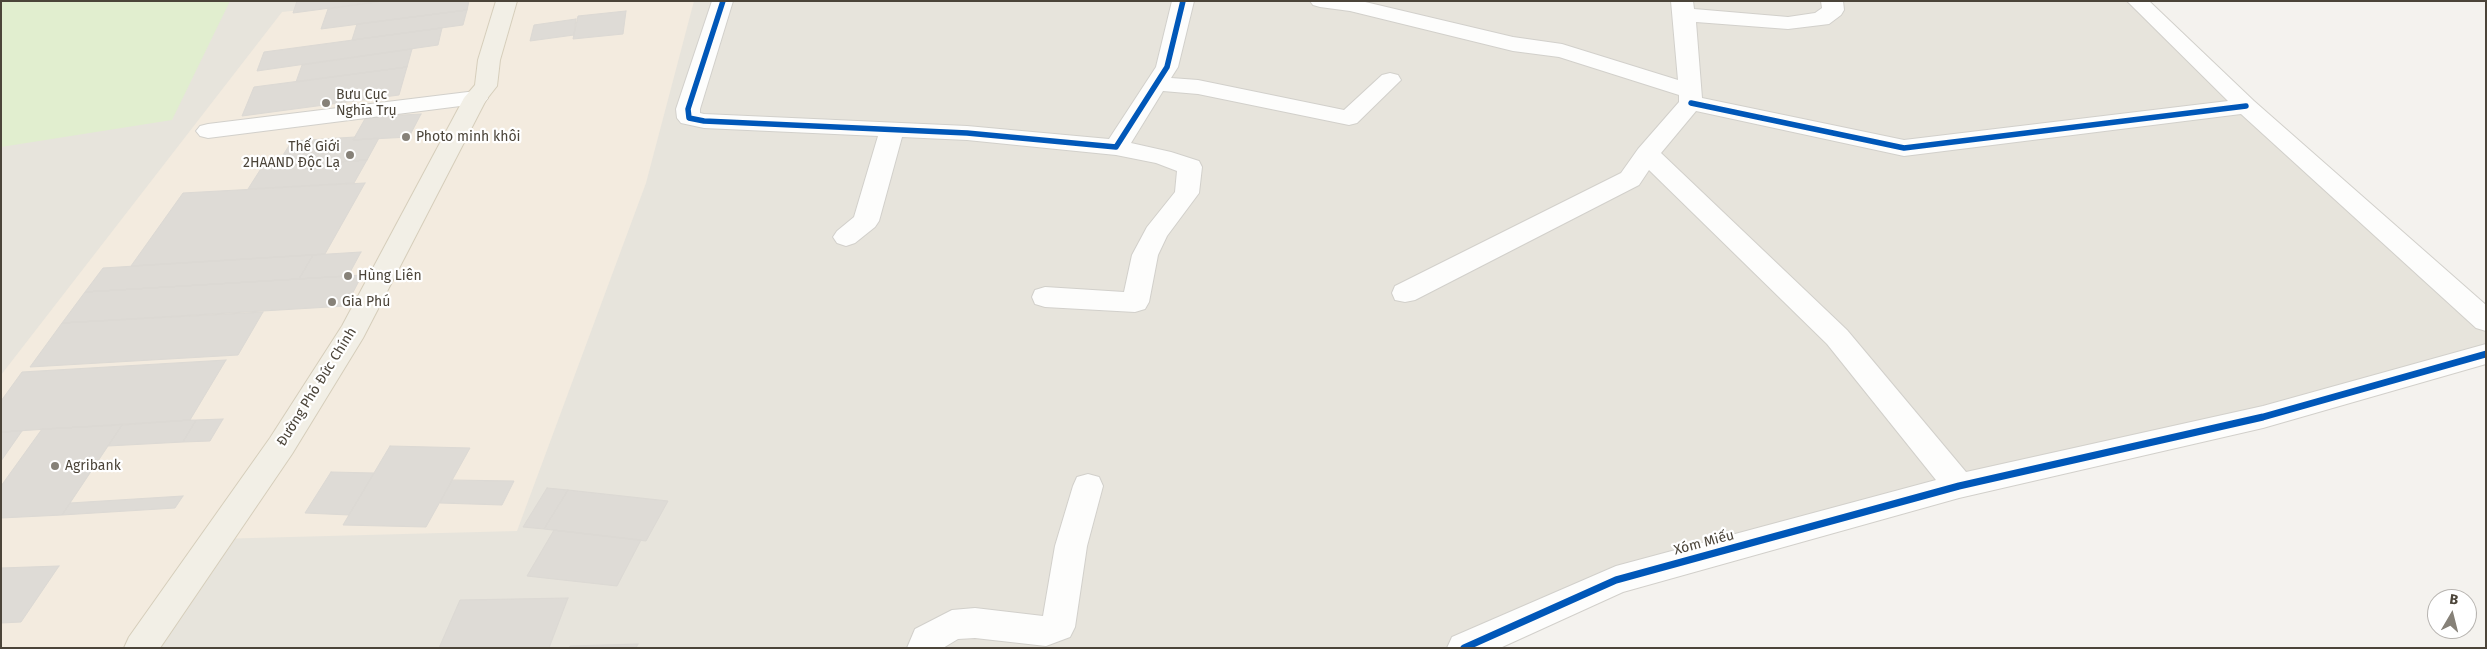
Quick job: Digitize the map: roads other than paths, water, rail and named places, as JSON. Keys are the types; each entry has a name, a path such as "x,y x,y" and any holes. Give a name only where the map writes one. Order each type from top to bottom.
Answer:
{"main road":[{"name":"Đường Phó Đức Chính","path":"141,648 281,446 353,331 476,98 486,86 489,60 507,1"}],"street":[{"path":"723,1 688,109 689,118 704,121 967,133 1116,147 1162,157 1190,167 1187,192 1156,234 1145,255 1135,302 1045,297"},
{"path":"1116,147 1158,84 1167,67 1183,1"},
{"path":"1320,1 1350,5 1513,44 1562,51 1690,97 1904,148 2246,106"},
{"path":"1405,293 1630,179 1690,97 1683,8 1788,22 1821,19 1833,10 1832,1"},
{"path":"2137,1 2246,106 2486,321"},
{"path":"1158,84 1198,87 1349,118 1390,80"},
{"path":"208,131 476,98"},
{"path":"846,237 866,221 892,130"},
{"path":"1647,154 1837,337 1959,486"},
{"name":"Xóm Miếu","path":"1464,648 1616,580 1959,486 2263,417 2486,354"},
{"path":"924,648 927,640 952,625 975,623 1046,631 1059,637 1071,546 1088,486"}],"place":[{"name":"Bưu Cục Nghĩa Trụ","path":"326,103"},
{"name":"Photo minh khôi","path":"406,137"},
{"name":"Thế Giới 2HAAND Độc Lạ","path":"350,155"},
{"name":"Hùng Liên","path":"348,276"},
{"name":"Gia Phú","path":"332,302"},
{"name":"Agribank","path":"55,466"}]}
